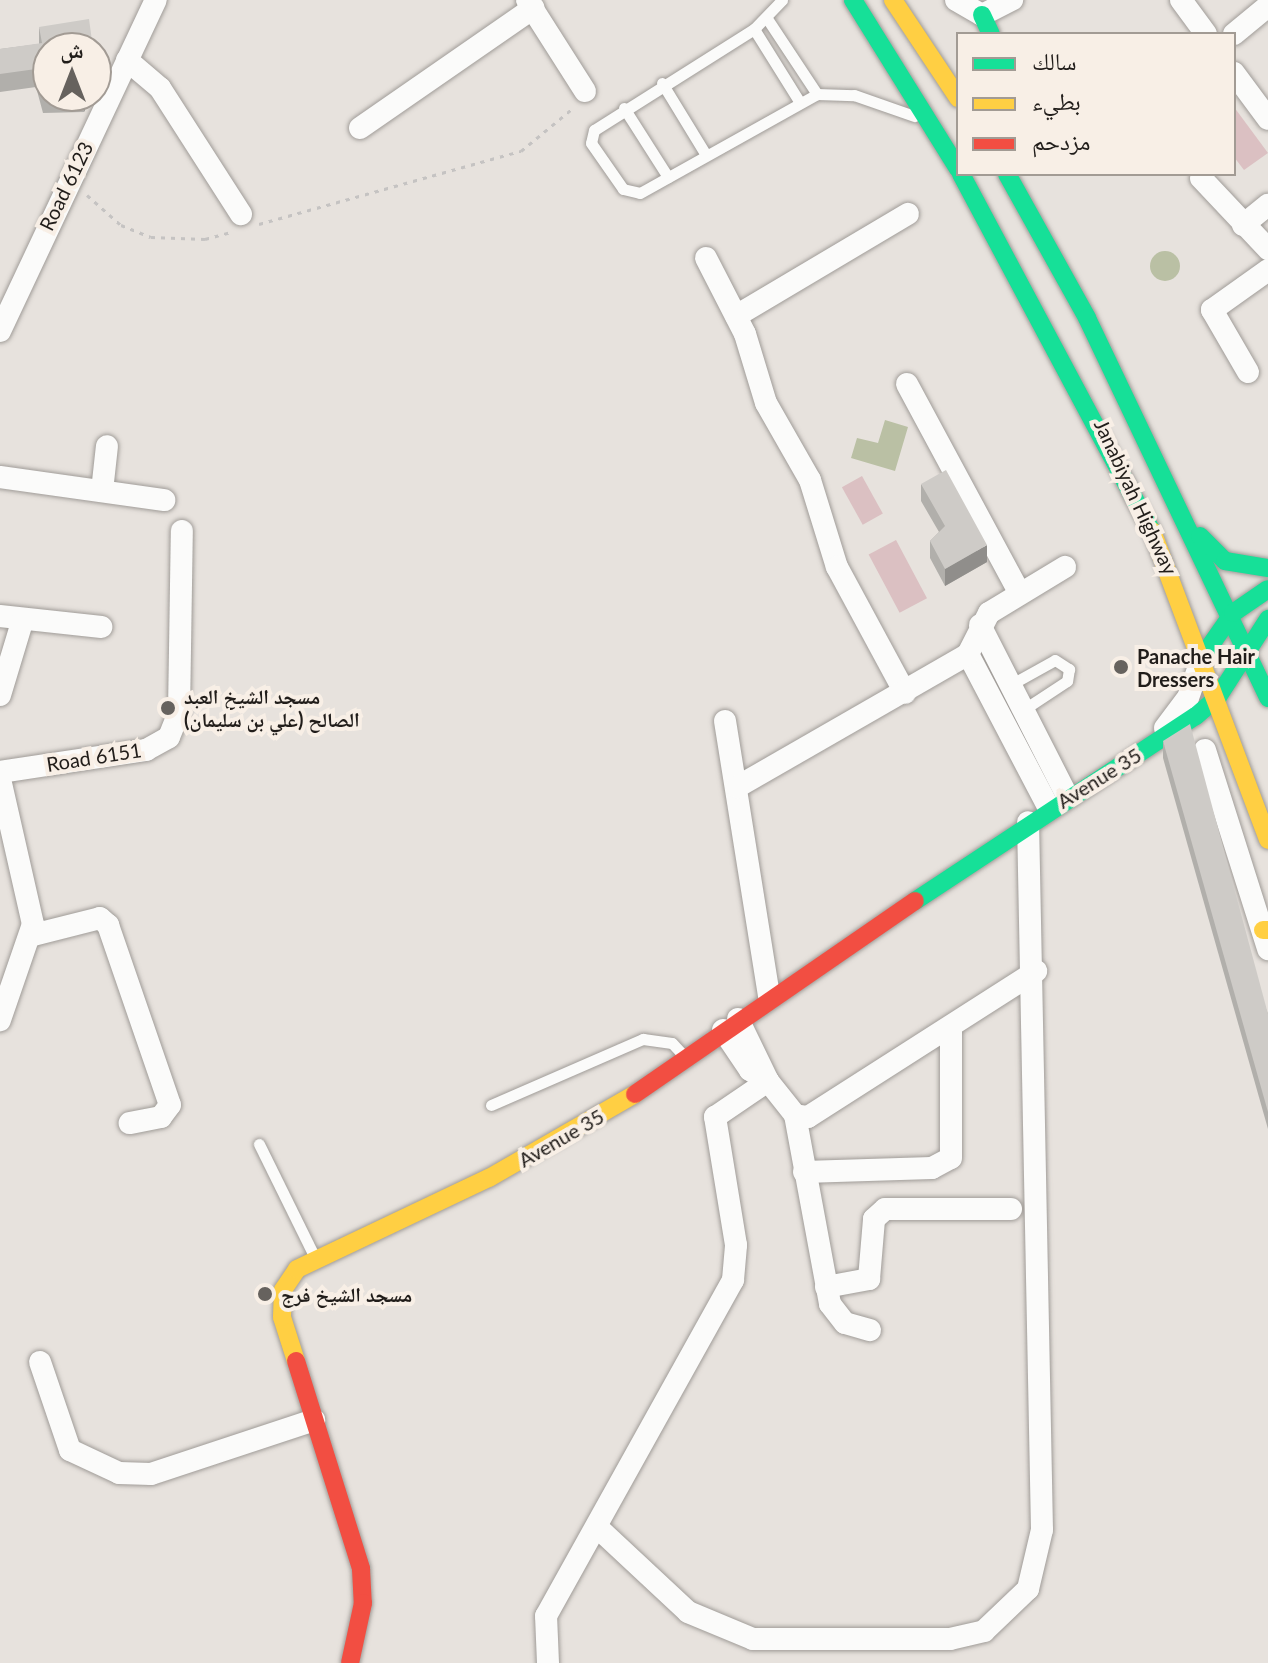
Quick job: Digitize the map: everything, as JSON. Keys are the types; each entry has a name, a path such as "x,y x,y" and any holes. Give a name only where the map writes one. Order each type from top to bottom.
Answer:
{"main road":[{"name":"Janabiyah Highway","path":"853,0 956,167"},
{"path":"893,0 956,95"},
{"name":"Janabiyah Highway","path":"961,176 1119,456 1203,656 1268,840"},
{"name":"Janabiyah Highway","path":"1008,176 1038,221 1173,498 1233,613 1268,698"},
{"path":"1031,176 1038,221"},
{"path":"1173,498 1225,561 1268,568"},
{"name":"Avenue 35","path":"1203,656 1233,613 1268,589"},
{"name":"Avenue 35","path":"350,1663 363,1603 361,1569 282,1317 283,1290 297,1269 546,1148 686,1057 769,997 1058,802 1148,747 1218,697 1268,619"}],"street":[{"name":"Road 6123","path":"0,331 156,0"},
{"path":"956,0 986,24 1012,0"},
{"path":"1181,0 1205,32"},
{"path":"360,128 530,4 585,91"},
{"path":"1236,32 1268,6"},
{"path":"127,60 160,88 242,224"},
{"path":"1236,76 1268,119"},
{"path":"1201,178 1268,249"},
{"path":"1243,225 1268,205"},
{"path":"736,316 908,214"},
{"path":"706,258 736,316 766,403 820,504 837,567 905,693"},
{"path":"1248,372 1212,310 1268,270"},
{"path":"907,384 1020,594"},
{"path":"102,491 107,446"},
{"path":"0,477 164,500"},
{"name":"Road 6151","path":"0,772 146,750 169,737 179,712 182,531"},
{"path":"737,787 968,654 980,625 1020,594 1065,567"},
{"path":"0,616 101,627"},
{"path":"0,695 23,619"},
{"path":"980,625 1023,710 1058,802"},
{"path":"968,654 1004,723 1058,802"},
{"name":"Avenue 35","path":"1148,747 1182,707 1203,656"},
{"path":"991,697 1010,685"},
{"path":"1004,723 1023,710"},
{"path":"725,721 769,997"},
{"path":"1205,750 1266,936"},
{"path":"0,779 33,935 0,1020"},
{"path":"597,1527 669,1598 729,1634 950,1639 984,1631 1009,1613 1039,1560 1042,1530 1036,971 1028,822"},
{"path":"33,935 100,918 108,925 170,1105 161,1117 130,1123"},
{"path":"795,1115 814,1115 1036,971"},
{"path":"731,1024 768,1081 795,1115 826,1287 838,1318 870,1330"},
{"path":"804,1172 932,1168 951,1158 951,1027"},
{"path":"548,1663 546,1616 729,1291 736,1245 715,1117 768,1081"},
{"path":"826,1287 869,1279 874,1219 885,1209 1011,1209"},
{"path":"40,1362 70,1450 119,1473 151,1474 314,1420"}],"lane":[{"path":"782,0 768,20 662,83 594,130 594,149 628,192 668,177 799,101 817,94 854,95 931,122"},
{"path":"768,20 817,94"},
{"path":"754,29 799,101"},
{"path":"662,83 706,155"},
{"path":"624,108 668,177"},
{"path":"1010,685 1055,660 1069,669 1067,681 1023,710"},
{"path":"491,1105 643,1039 672,1043 686,1057"},
{"path":"259,1144 316,1260"}],"path":[{"path":"70,178 102,212 151,237 205,239 242,224 521,151 585,91"}],"shaded area":[{"path":"1236,110 1268,153 1244,170 1236,160"},
{"path":"1165,251 1176,255 1180,266 1176,277 1165,281 1154,277 1150,266 1154,255"},
{"path":"885,420 908,427 895,471 851,458 857,438 878,443"},
{"path":"862,476 883,514 863,525 842,487"},
{"path":"896,540 927,598 900,613 869,555"}],"building":[{"path":"89,19 91,32 40,32 39,27"},
{"path":"32,44 32,70 0,74 0,49"},
{"path":"946,470 987,545 945,569 930,541 945,526 921,484"},
{"path":"1190,724 1268,1014 1268,1112 1163,741"}],"traffic: fast":[{"path":"853,0 956,166"},
{"path":"982,15 990,32"},
{"path":"962,176 1152,531"},
{"path":"1008,176 1087,318 1268,698"},
{"path":"1200,536 1225,561 1268,568"},
{"path":"1203,656 1233,613 1268,589"},
{"path":"915,901 1196,716 1218,697 1268,619"}],"traffic: slow":[{"path":"893,0 956,95"},
{"path":"1152,531 1268,840"},
{"path":"1263,930 1268,930"},
{"path":"296,1361 282,1317 283,1290 297,1269 489,1178 635,1094"}],"traffic: jam":[{"path":"635,1094 915,901"},
{"path":"296,1361 361,1569 363,1603 350,1663"}],"place":[{"name":"Panache Hair Dressers","path":"1121,667"},
{"name":"مسجد الشيخ العبد الصالح (علي بن سليمان)","path":"168,708"},
{"name":"مسجد الشيخ فرج","path":"265,1294"}]}
